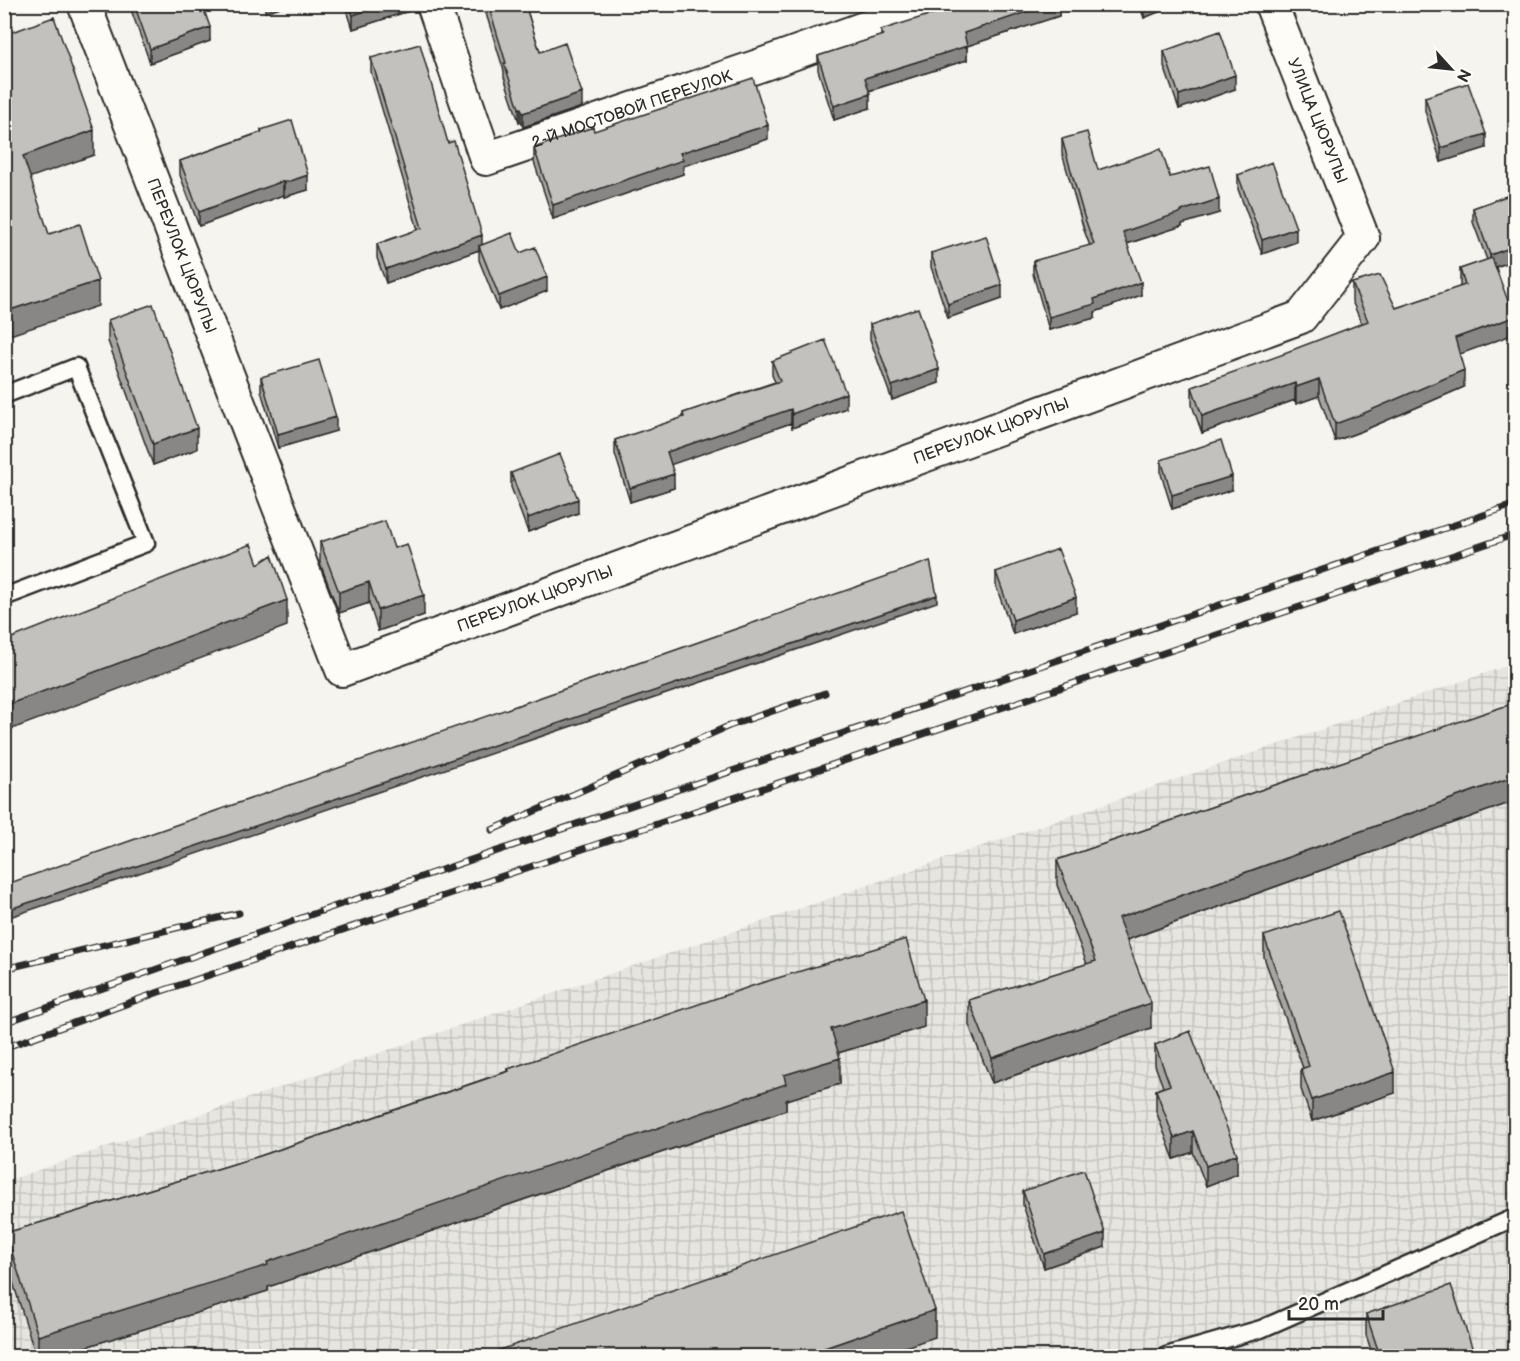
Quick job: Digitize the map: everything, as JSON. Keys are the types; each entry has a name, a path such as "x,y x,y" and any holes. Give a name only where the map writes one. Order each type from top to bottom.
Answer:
{"street":[{"name":"ПЕРЕУЛОК ЦЮРУПЫ","path":"84,4 342,670 1301,317 1363,238"},
{"name":"2-Й МОСТОВОЙ ПЕРЕУЛОК","path":"433,4 486,159 931,4"},
{"name":"УЛИЦА ЦЮРУПЫ","path":"1271,4 1363,238"}],"lane":[{"path":"4,395 76,367 146,543 4,597"},
{"path":"1166,1356 1261,1329 1515,1217"}],"shaded area":[{"path":"1515,663 1515,1356 5,1356 4,1182"}],"building":[{"path":"134,4 202,4 210,27 150,49"},
{"path":"349,4 385,4 353,15"},
{"path":"488,4 525,4 540,52 565,43 582,93 523,113 519,108 504,63 506,63"},
{"path":"964,4 1050,4 964,33 967,46 865,78 870,94 834,106 818,56 883,35 881,30"},
{"path":"54,17 94,130 23,156 49,234 80,224 98,281 4,312 4,35"},
{"path":"1220,31 1235,75 1179,95 1164,51"},
{"path":"420,44 448,143 454,141 482,235 386,269 377,244 422,228 371,58"},
{"path":"753,78 768,125 680,153 683,160 553,205 534,148 593,127 594,131"},
{"path":"1468,83 1486,134 1441,148 1425,97"},
{"path":"292,120 308,175 284,183 283,181 199,212 180,161"},
{"path":"1087,132 1098,170 1161,149 1170,177 1210,166 1219,199 1123,232 1141,282 1094,299 1095,304 1049,317 1033,261 1094,244 1062,139"},
{"path":"1272,162 1296,228 1262,240 1238,175"},
{"path":"1515,193 1515,246 1490,255 1473,208"},
{"path":"512,233 520,253 535,247 547,277 499,296 479,246"},
{"path":"986,236 1002,285 948,304 931,253"},
{"path":"1492,258 1514,317 1455,338 1464,370 1335,424 1319,379 1296,387 1295,383 1202,416 1192,387 1368,321 1352,283 1380,275 1396,308 1465,285 1460,269"},
{"path":"153,304 197,428 153,444 108,320"},
{"path":"918,308 939,369 892,386 870,324"},
{"path":"825,340 846,393 792,414 791,409 667,452 674,474 630,488 615,440 684,417 683,413 780,381 772,361"},
{"path":"319,360 336,417 278,434 261,377"},
{"path":"1221,440 1232,476 1172,495 1161,460"},
{"path":"560,454 578,499 528,518 511,473"},
{"path":"385,521 394,548 407,544 424,595 378,610 369,582 339,592 320,542"},
{"path":"251,544 258,564 272,555 287,600 4,706 4,641"},
{"path":"1058,549 1076,597 1013,620 996,572"},
{"path":"930,561 937,595 4,911 4,885"},
{"path":"1515,703 1515,776 1118,918 1151,1003 992,1058 969,1000 1096,961 1057,860"},
{"path":"1339,911 1395,1072 1312,1100 1301,1069 1309,1066 1264,936"},
{"path":"906,939 924,1000 831,1029 840,1058 784,1075 786,1084 267,1262 268,1265 38,1336 6,1233 260,1156 758,984"},
{"path":"1190,1031 1237,1154 1206,1166 1193,1131 1174,1138 1156,1090 1170,1085 1155,1045"},
{"path":"1084,1170 1105,1233 1044,1254 1023,1191"},
{"path":"901,1211 935,1310 801,1356 482,1356"},
{"path":"1451,1285 1475,1356 1380,1356 1366,1314"}],"railway":[{"path":"4,1023 327,909 1516,504"},
{"path":"4,1048 159,992 1516,534"},
{"path":"492,830 729,726 825,693"},
{"path":"4,969 239,913"}]}
